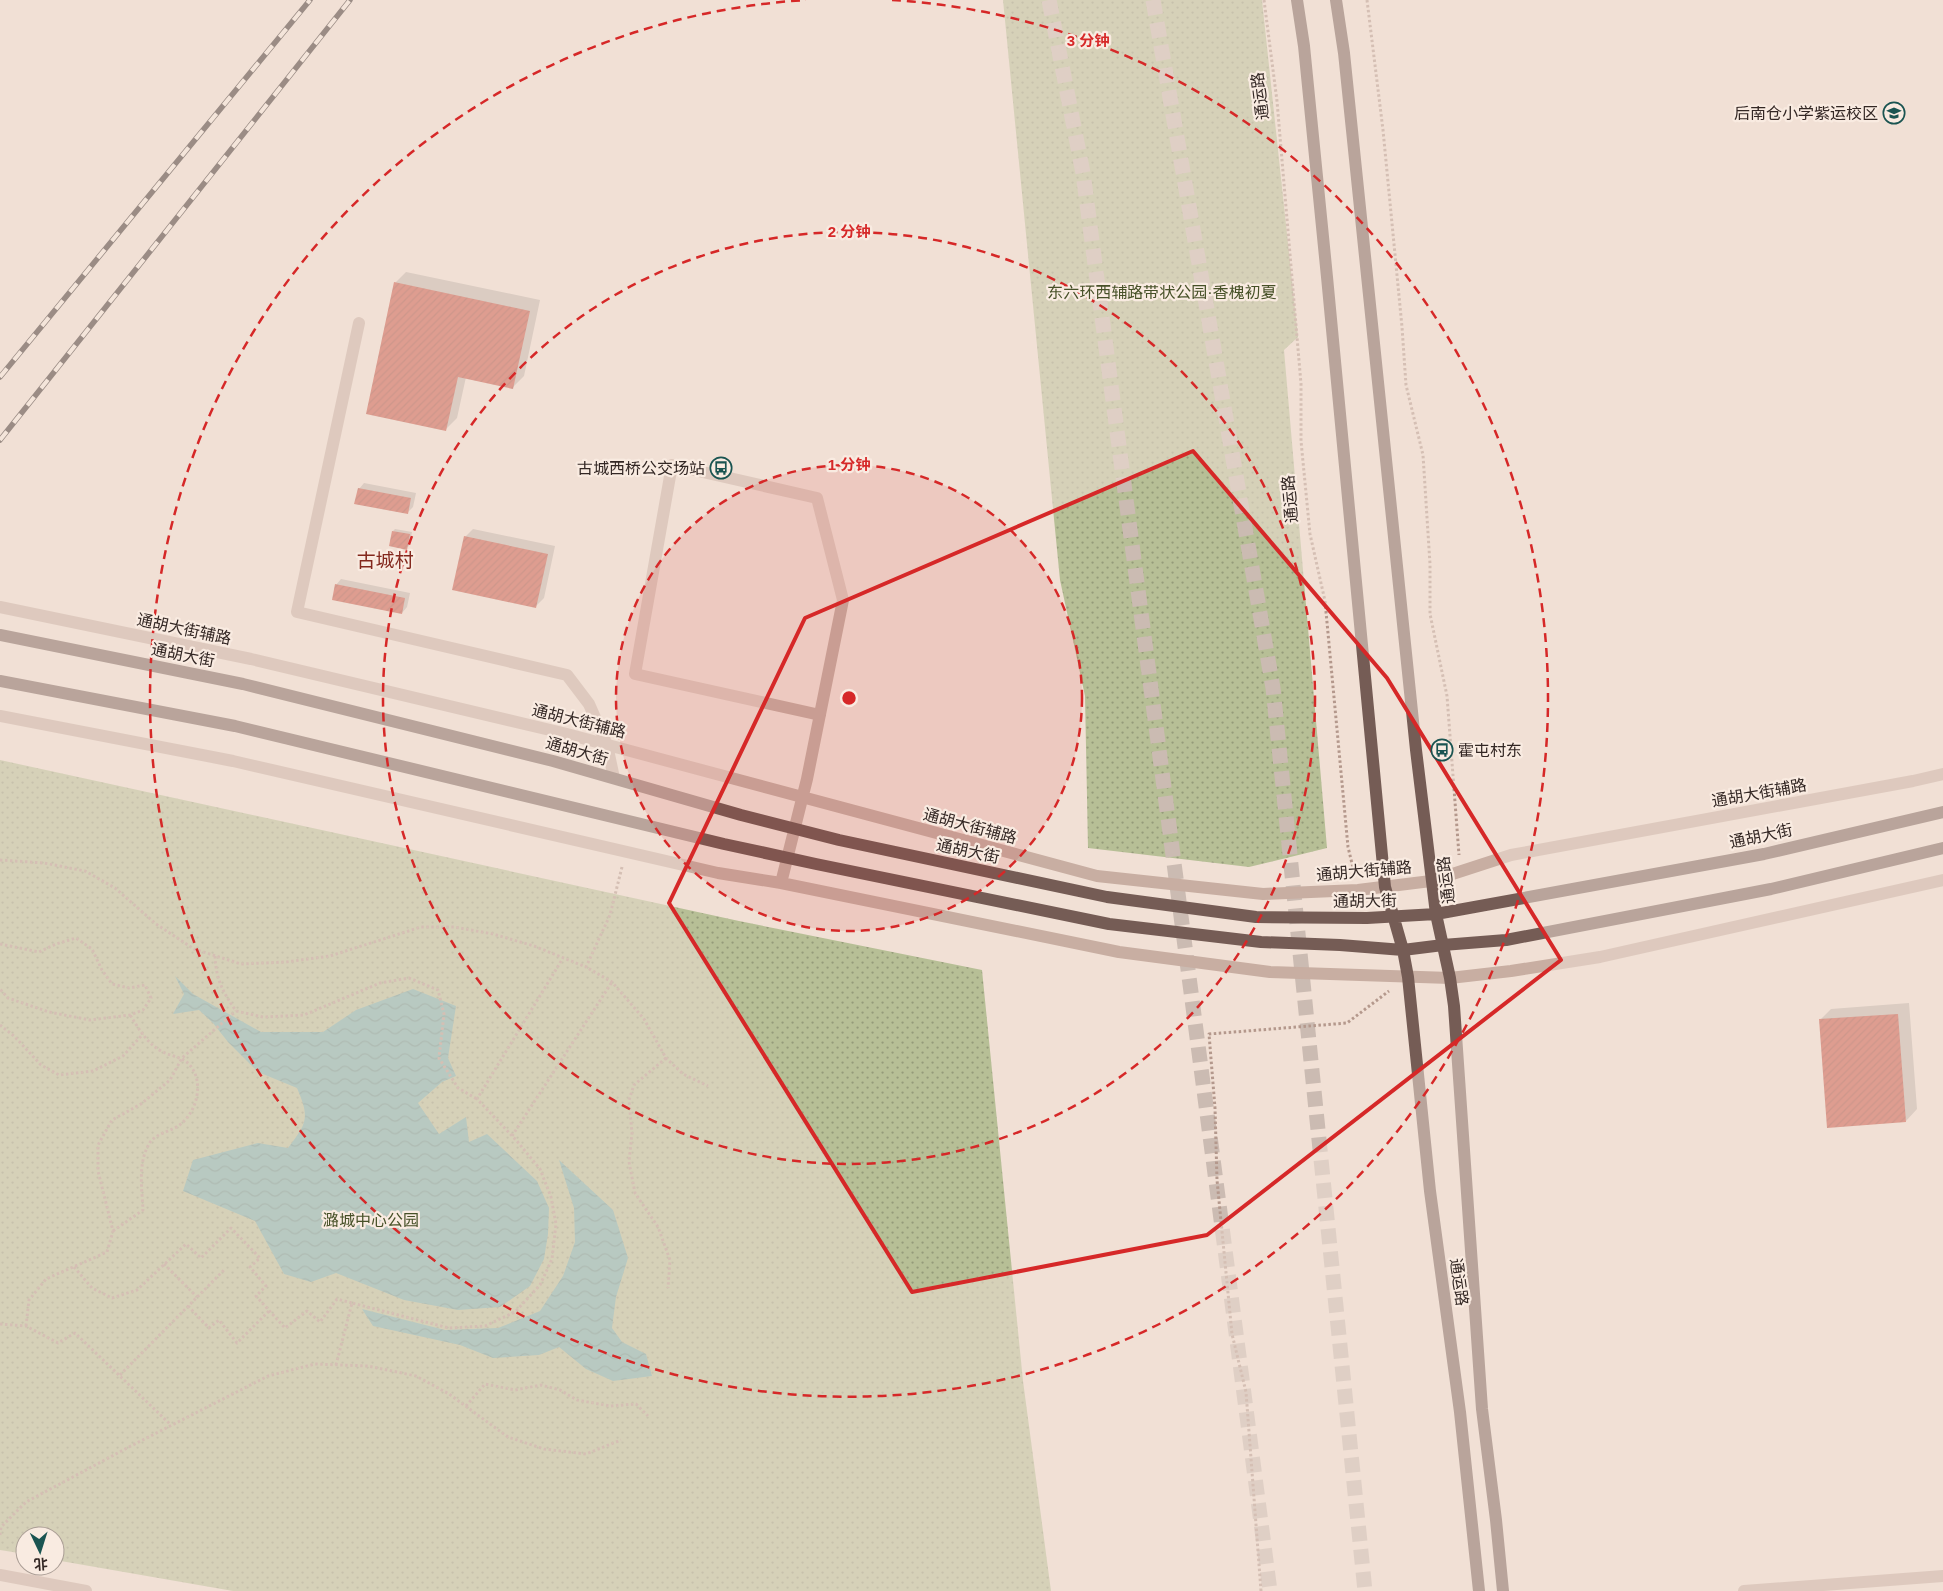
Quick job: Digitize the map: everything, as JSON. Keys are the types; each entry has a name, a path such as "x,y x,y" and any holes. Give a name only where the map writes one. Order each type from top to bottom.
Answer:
{"main road":[{"name":"通运路","path":"1297,0 1304,46 1326,267 1385,887 1403,950 1408,977 1430,1191 1460,1412 1478,1591"},
{"name":"通运路","path":"1336,0 1344,53 1431,881 1450,978 1454,1016 1482,1409 1503,1591"},
{"name":"通胡大街","path":"0,635 243,684 553,761 839,840 1108,898 1256,917 1394,917 1436,914 1764,854 1943,812"},
{"path":"0,681 235,726 724,844 1109,924 1260,942 1403,950 1506,940 1771,889 1943,848"}],"street":[{"path":"359,322 297,612 567,675 589,704 607,745 614,778"},
{"path":"781,883 803,797 820,715 843,600 817,498 672,465 635,674 820,715"},
{"name":"通胡大街辅路","path":"0,607 251,659 607,745 1098,876 1263,894 1358,890 1431,881 1511,855 1943,774"},
{"path":"0,716 233,761 718,873 781,883 1119,952 1270,972 1450,978 1511,971 1600,957 1943,880"},
{"path":"0,1575 86,1591"},
{"path":"1744,1591 1943,1576"}],"path":[{"name":"通运路","path":"1264,0 1277,101 1301,384 1301,441 1310,534 1326,601 1348,847 1358,890"},
{"name":"通运路","path":"1368,0 1384,140 1406,385 1423,455 1430,564 1430,614 1447,696 1461,872"},
{"path":"586,967 610,915 626,852"},
{"path":"0,860 44,863 85,871 115,888 156,924 194,949 242,964 286,962 330,956 421,927 454,927 493,934 534,946 586,967 612,982 644,1019 666,1058 682,1074 708,1086"},
{"path":"0,944 39,952 76,938 92,949 102,970 112,984 129,988 145,985 151,998 143,1010 130,1015 90,1020 50,1012 8,998 0,989"},
{"path":"74,1267 92,1288 112,1298 137,1290 186,1244 201,1258 232,1228 260,1258 250,1267 266,1286 256,1296 285,1328 307,1310 320,1322 338,1299 449,1328 485,1326 515,1312 540,1285 552,1259 556,1224 551,1197 540,1168 477,1099 458,1088 439,1058 444,1014 438,990 409,978 380,983 304,1015 263,1017 236,1011 221,988 215,968 215,956"},
{"path":"477,1099 563,958"},
{"path":"1261,1591 1246,1392 1232,1334 1218,1190 1216,1108 1209,1034 1347,1023 1408,977"},
{"path":"512,1136 612,982"},
{"path":"26,1326 29,1300 46,1279 107,1252 113,1231 98,1171 98,1145 112,1120 141,1104 170,1080 182,1058 236,1011"},
{"path":"113,1231 143,1210 141,1173 148,1145 162,1132 182,1124 195,1105 199,1082 192,1067 182,1058 163,1052 149,1042 130,1015"},
{"path":"0,1025 14,1036 41,1065 59,1076 93,1071 116,1060 123,1056 143,1034"},
{"path":"666,1058 634,1086 629,1100 632,1133 630,1162 635,1193 658,1227 670,1260 668,1288"},
{"path":"164,1264 197,1297"},
{"path":"120,1376 224,1270"},
{"path":"336,1365 352,1303"},
{"path":"188,1306 209,1328 219,1320 237,1343 270,1311"},
{"path":"0,1324 26,1326 58,1343 75,1334 172,1425"},
{"path":"0,1535 1,1527 26,1502 268,1376 315,1364 368,1366 416,1376 449,1394 508,1437 544,1449 586,1454 621,1440"},
{"path":"466,1406 485,1384 515,1390 540,1384 560,1390 577,1400 610,1406 636,1404 648,1416"}],"highlighted area":[{"path":"1193,451 1387,678 1561,960 1207,1235 912,1292 669,903 805,618"}],"green space":[{"name":"东六环西辅路带状公园·香槐初夏","path":"1003,0 1262,0 1298,337 1284,350 1327,848 1249,867 1088,848 1085,696 1060,580"},
{"name":"潞城中心公园","path":"0,760 739,921 982,970 1023,1381 1051,1591 233,1591 65,1562 65,1526 15,1526 15,1552 0,1550"}],"water":[{"path":"175,976 193,994 261,1032 323,1032 356,1010 413,989 456,1006 448,1058 456,1076 442,1082 418,1103 439,1134 466,1117 469,1142 487,1134 537,1181 549,1208 548,1234 544,1259 530,1286 500,1307 458,1310 404,1300 336,1273 311,1282 284,1274 255,1221 183,1191 193,1160 258,1143 288,1148 303,1126 305,1114 297,1088 258,1072 199,1010 173,1014 184,994"},
{"path":"559,1160 613,1210 628,1258 616,1297 612,1328 622,1342 646,1354 652,1376 613,1381 586,1369 559,1347 539,1355 493,1358 460,1345 373,1326 362,1309 445,1330 498,1328 540,1311 563,1276 575,1242 574,1208"}],"building":[{"path":"394,282 530,311 513,389 458,377 446,431 366,414"},
{"path":"358,488 411,498 408,514 354,504"},
{"path":"392,531 410,534 407,550 389,546"},
{"path":"464,536 548,554 536,608 452,590"},
{"path":"335,584 405,598 402,614 332,600"},
{"path":"1898,1014 1906,1122 1827,1128 1819,1019"}],"tunnel":[{"path":"1049,0 1083,173 1270,1591"},
{"path":"1153,0 1273,688 1365,1591"}],"railway":[{"path":"0,377 310,0"},
{"path":"0,440 350,0"}],"place":[{"name":"后南仓小学紫运校区","path":"1894,113"},
{"name":"古城西桥公交场站","path":"721,468"},
{"name":"霍屯村东","path":"1442,750"}],"district":[{"name":"古城村","path":"385,560"}]}
